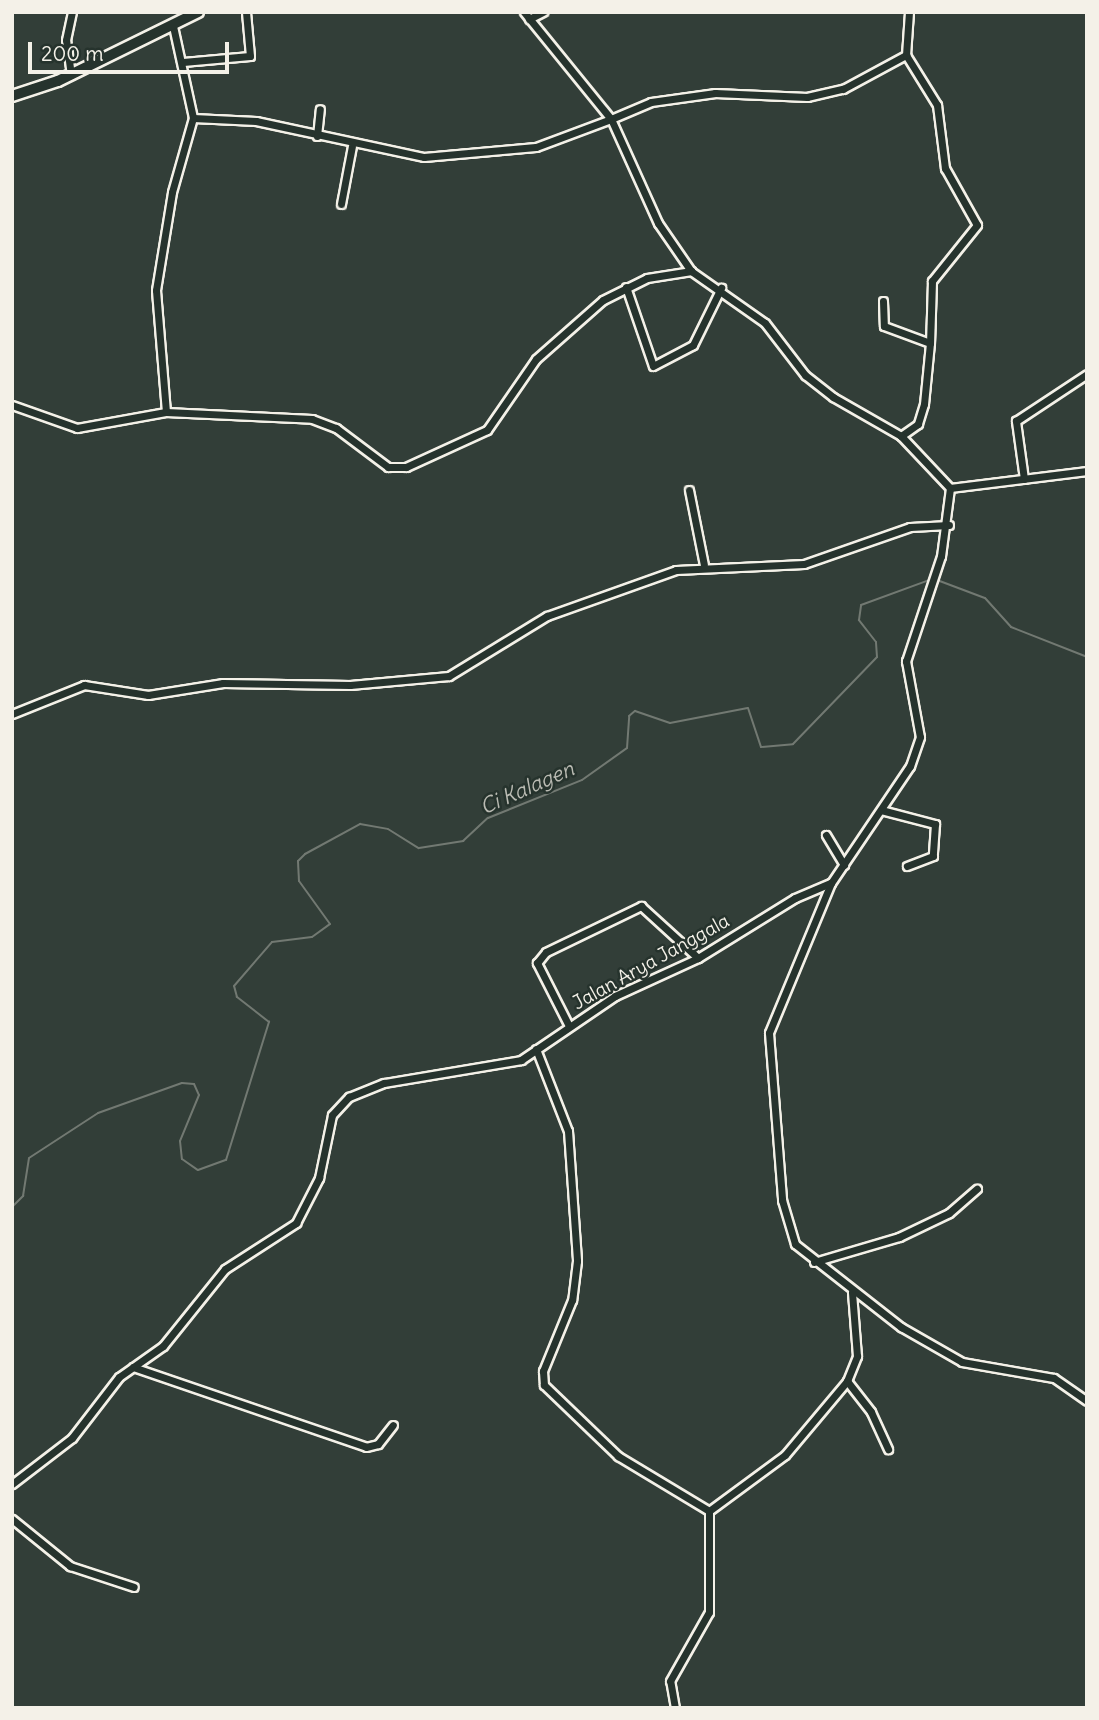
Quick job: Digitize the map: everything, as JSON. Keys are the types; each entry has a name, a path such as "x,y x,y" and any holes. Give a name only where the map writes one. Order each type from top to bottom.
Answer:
{"highway":[{"path":"12,96 71,75 198,12"}],"street":[{"path":"71,75 66,40 72,12"},
{"path":"183,62 250,56 246,12"},
{"path":"543,12 526,16 611,119 658,223 691,271 720,288 765,323 805,375 901,436 950,488 949,525 932,588 905,669 920,721 919,744 881,810 831,883 768,1042 786,1215 795,1244 837,1282 962,1362 1054,1378 1087,1401"},
{"path":"901,436 921,414 930,343 932,281 976,225 945,168 937,105 906,55 909,12"},
{"path":"166,412 156,290 172,192 193,118 183,62 173,26"},
{"path":"193,118 256,121 352,146 418,157 536,147 651,102 715,93 824,94 857,84 906,55"},
{"path":"317,136 320,109"},
{"path":"341,204 352,146"},
{"path":"12,405 78,428 166,412 312,419 335,428 388,467 406,467 486,430 536,359 626,287 691,271"},
{"path":"626,287 653,366 693,345 720,288"},
{"path":"883,301 882,324 930,343"},
{"path":"1024,479 1016,421 1087,374"},
{"path":"950,488 1087,471"},
{"path":"689,490 704,565"},
{"path":"12,714 84,685 148,695 227,683 350,685 449,676 559,610 704,565 804,564 910,527 949,525"},
{"path":"881,810 935,824 933,856 907,866"},
{"path":"825,835 844,865"},
{"name":"Jalan Arya Janggala","path":"12,1483 72,1438 133,1367 163,1346 225,1269 296,1223 319,1178 332,1115 349,1097 384,1083 498,1066 536,1049 640,982 698,958 795,898 831,883"},
{"path":"569,1026 537,963 546,952 641,906 698,958"},
{"path":"536,1049 566,1120 577,1261 572,1300 543,1371 544,1385 618,1456 709,1511"},
{"path":"814,1262 899,1237 950,1213 977,1189"},
{"path":"709,1511 785,1455 847,1381 857,1356 852,1292"},
{"path":"133,1367 366,1447 378,1444 393,1425"},
{"path":"847,1381 871,1412 888,1449"},
{"path":"675,1708 670,1681 709,1612 709,1511"},
{"path":"12,1519 70,1566 134,1587"}],"waterway":[{"name":"Ci Kalagen","path":"12,1207 23,1196 29,1158 98,1113 182,1083 194,1084 199,1095 180,1141 182,1159 198,1170 226,1160 269,1022 237,997 234,986 272,942 312,937 330,924 299,881 298,861 305,854 360,824 388,829 419,848 463,841 488,818 582,780 627,748 629,716 635,711 670,723 748,708 761,747 793,744 877,657 876,642 859,620 861,605 932,579"},
{"name":"Ci Kalagen","path":"937,580 985,598 1011,627 1087,657"}]}
